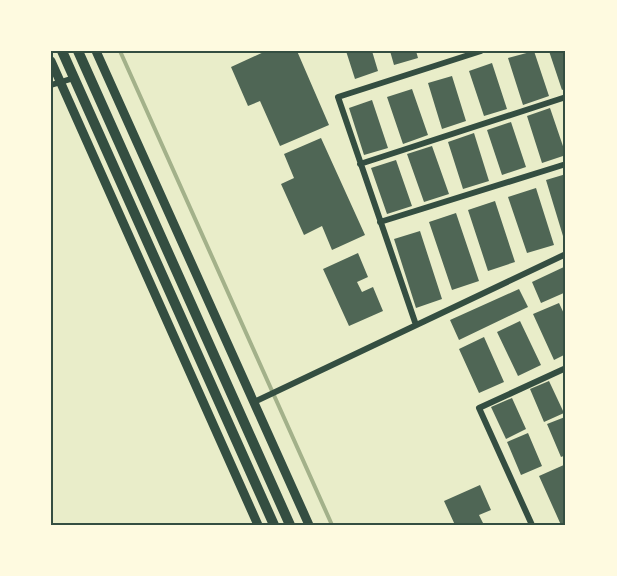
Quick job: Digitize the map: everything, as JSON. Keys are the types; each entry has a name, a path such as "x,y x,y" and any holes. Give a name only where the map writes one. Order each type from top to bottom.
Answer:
{"main road":[{"path":"62,51 273,525"},
{"path":"78,51 290,525"}],"street":[{"path":"96,51 309,525"},
{"path":"416,325 338,98 481,51"},
{"path":"51,61 56,84 258,525"},
{"path":"56,84 74,78"},
{"path":"360,164 566,97"},
{"path":"380,222 566,164"},
{"path":"254,402 566,254"},
{"path":"532,525 479,408 566,368"}],"building":[{"path":"266,51 297,51 329,125 280,146 260,101 248,106 231,67"},
{"path":"346,51 372,51 378,71 355,79"},
{"path":"390,51 416,51 418,58 394,65"},
{"path":"534,51 549,96 523,105 508,58"},
{"path":"549,51 566,51 566,88 562,90"},
{"path":"492,63 507,109 484,116 469,71"},
{"path":"452,76 466,121 442,129 428,83"},
{"path":"412,89 428,135 403,144 387,97"},
{"path":"372,100 388,148 364,155 349,108"},
{"path":"550,108 566,155 542,163 527,116"},
{"path":"511,122 526,167 502,175 487,130"},
{"path":"474,133 489,181 463,189 448,142"},
{"path":"321,138 365,235 332,250 322,226 304,235 281,184 294,178 284,154"},
{"path":"432,146 449,194 424,202 407,154"},
{"path":"396,160 412,206 387,214 371,168"},
{"path":"566,174 566,235 563,236 546,180"},
{"path":"536,188 554,245 527,253 508,197"},
{"path":"495,201 515,262 488,271 468,210"},
{"path":"456,213 479,281 452,290 429,222"},
{"path":"420,231 442,299 416,308 394,239"},
{"path":"358,253 368,277 357,282 362,292 373,287 383,311 349,326 323,269"},
{"path":"566,266 566,292 541,303 532,282"},
{"path":"519,289 528,307 459,340 450,320"},
{"path":"559,303 566,318 566,354 554,360 533,314"},
{"path":"520,321 541,365 518,376 497,332"},
{"path":"484,337 504,382 479,393 459,349"},
{"path":"549,381 564,413 544,422 530,389"},
{"path":"512,398 526,429 506,439 491,407"},
{"path":"565,417 566,455 561,457 547,424"},
{"path":"528,433 542,466 521,475 507,442"},
{"path":"566,464 566,525 561,525 539,476"},
{"path":"480,485 491,510 479,515 484,525 455,525 444,501"}],"waterway":[{"path":"120,51 332,525"}]}
